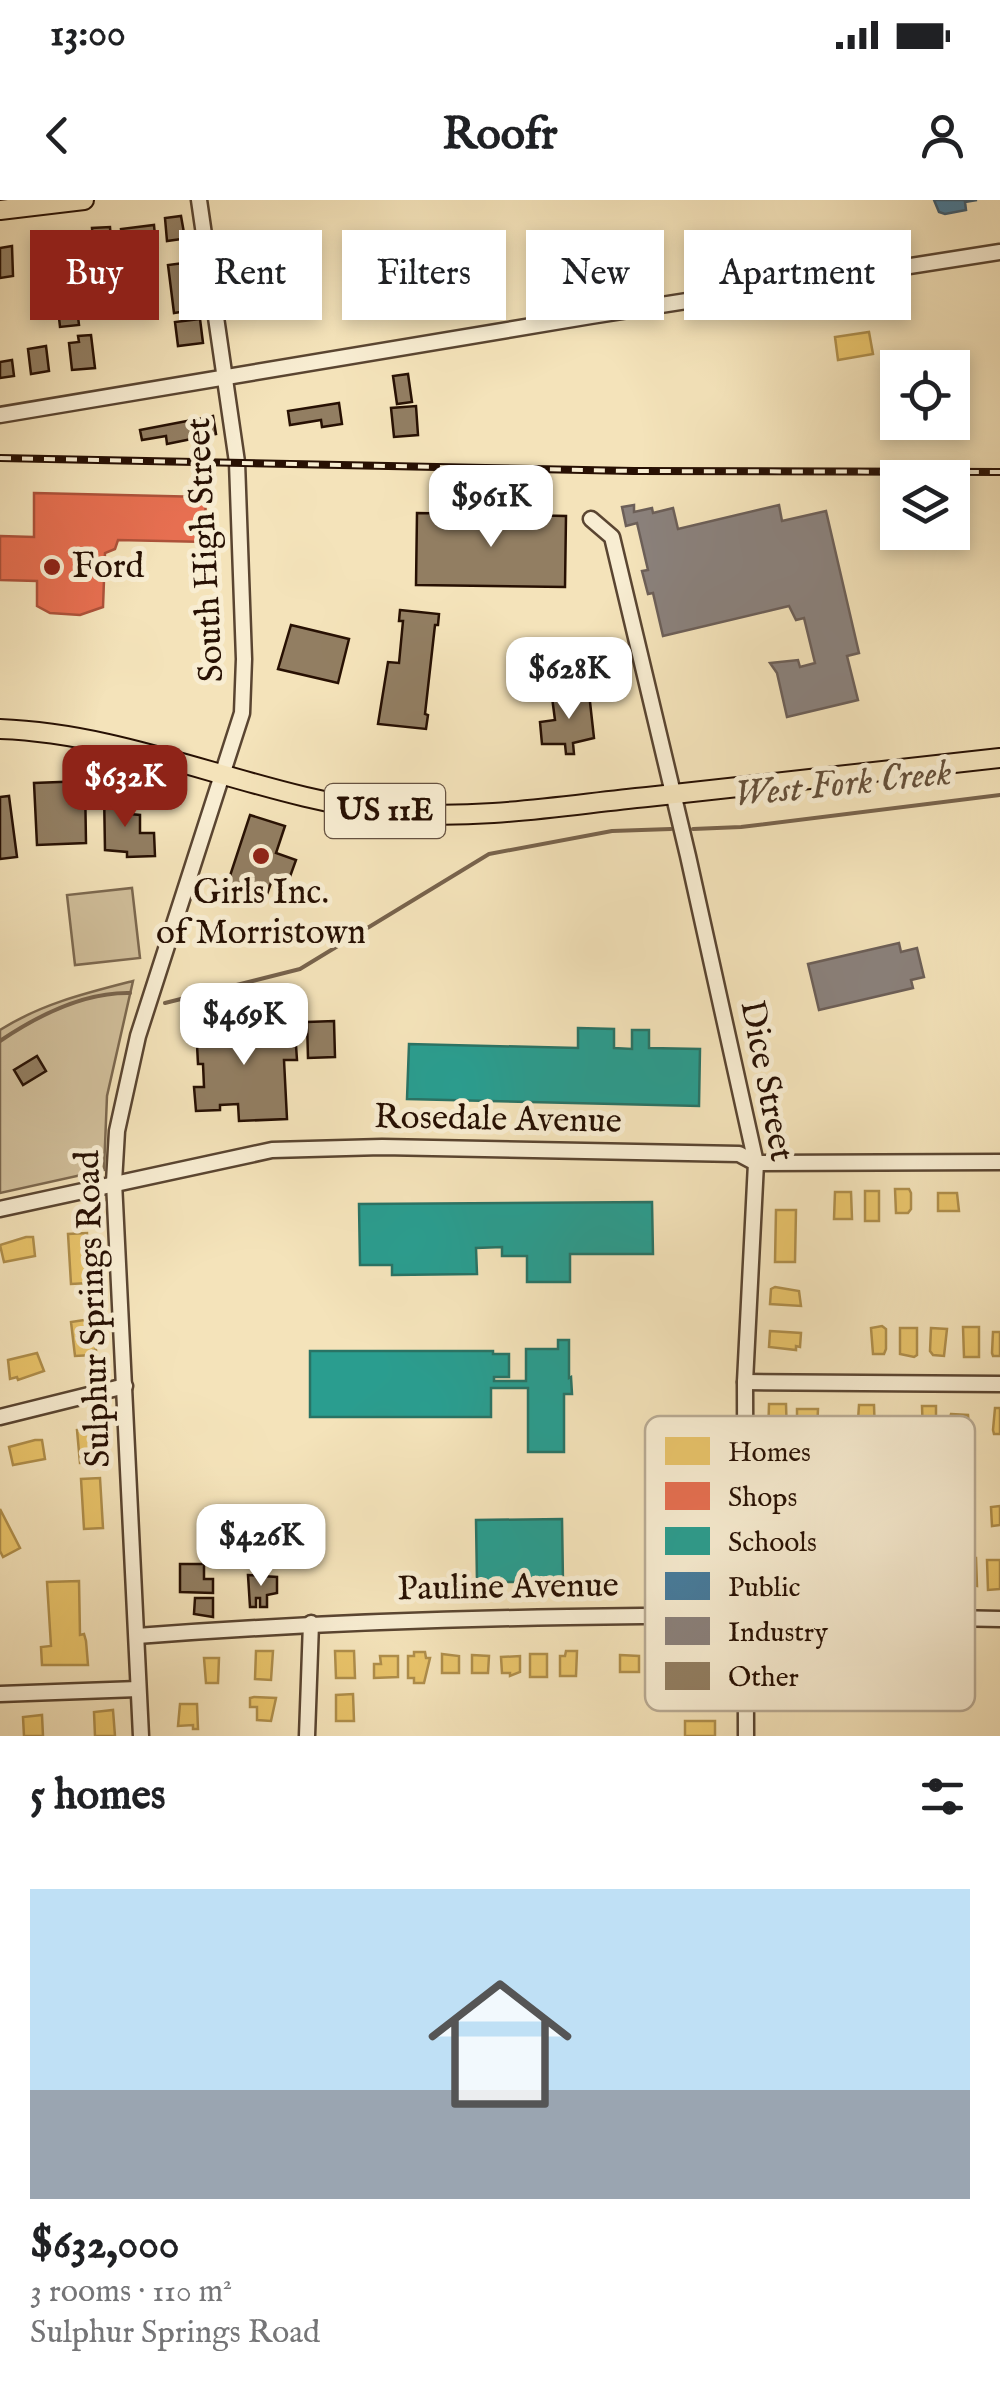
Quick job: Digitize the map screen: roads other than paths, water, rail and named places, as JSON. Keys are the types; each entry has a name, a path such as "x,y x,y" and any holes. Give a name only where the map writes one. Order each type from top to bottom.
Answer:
{"main road":[{"path":"0,210 84,200"},
{"name":"US 11E","path":"0,729 32,730 141,750 310,798 404,813 521,811 1000,758"}],"street":[{"name":"South High Street","path":"199,200 237,462 244,659 242,714 222,774"},
{"path":"0,415 1000,252"},
{"name":"Dice Street","path":"591,519 612,538 756,1164 745,1416"},
{"name":"Sulphur Springs Road","path":"141,1736 114,1182 125,1086 222,774"},
{"name":"Rosedale Avenue","path":"0,1209 272,1150 382,1146 740,1154 756,1164 1000,1162"},
{"path":"745,1382 1000,1384"},
{"path":"0,1417 125,1386"},
{"name":"Pauline Avenue","path":"137,1636 311,1623 645,1615"},
{"name":"Pauline Avenue","path":"975,1618 1000,1619"},
{"path":"307,1736 311,1623"},
{"path":"0,1694 138,1688"}],"waterway":[{"name":"West Fork Creek","path":"693,829 741,827 1000,795"},
{"name":"West Fork Creek","path":"165,1003 300,969 489,854 612,831 671,829"},
{"name":"West Fork Creek","path":"0,1041 78,1001 130,993"}],"railway":[{"path":"0,458 634,471 1000,472"}],"place":[{"name":"Ford","path":"52,567"},
{"name":"Girls Inc. of Morristown","path":"261,856"}]}
